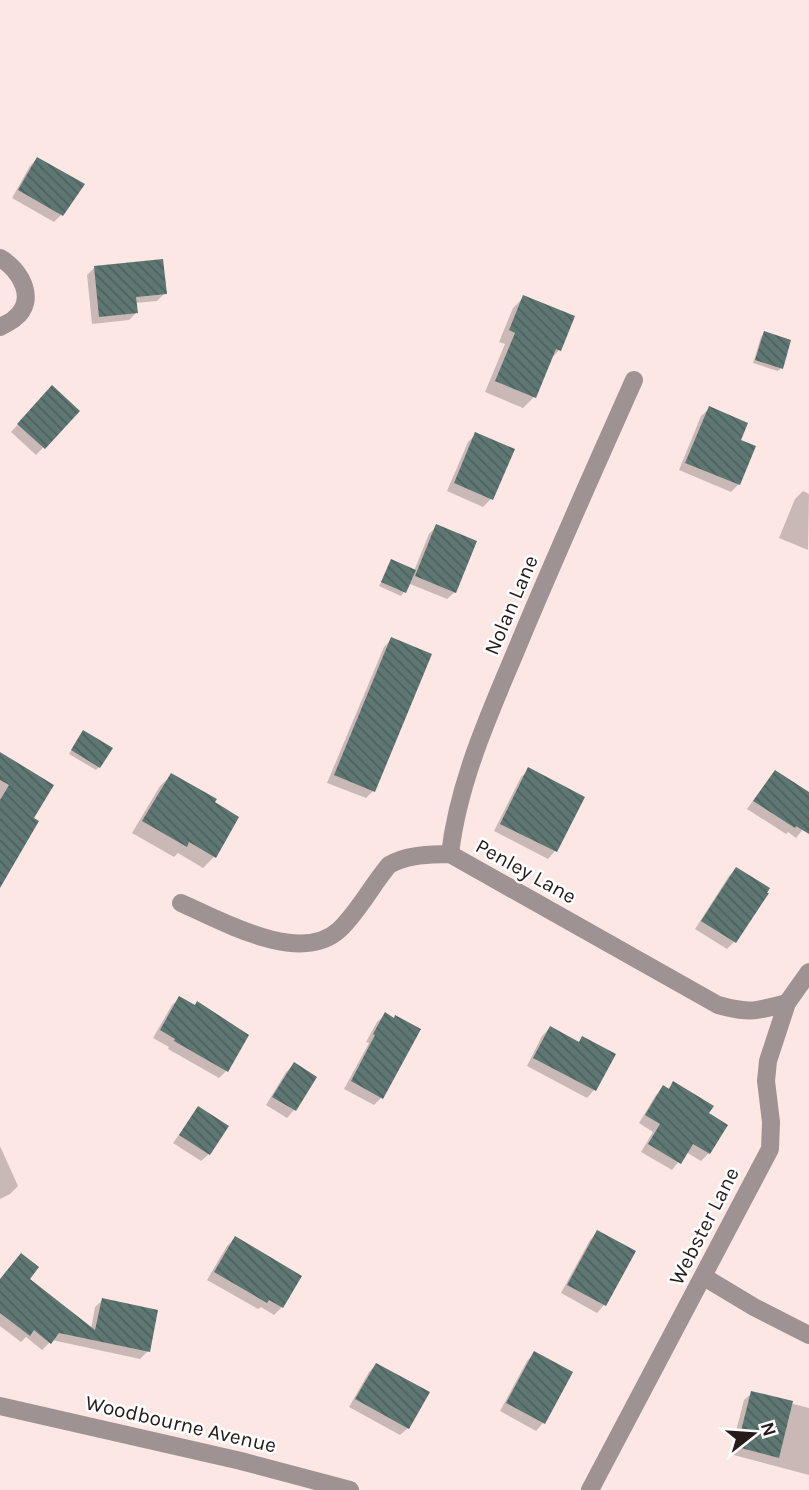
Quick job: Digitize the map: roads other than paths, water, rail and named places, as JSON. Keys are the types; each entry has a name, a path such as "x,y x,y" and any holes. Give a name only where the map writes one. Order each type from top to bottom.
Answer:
{"street":[{"path":"0,258 12,264 22,279 26,293 25,304 17,317 0,327"},
{"name":"Nolan Lane","path":"450,854 457,808 498,694 554,558 634,380"},
{"name":"Penley Lane","path":"181,903 249,933 281,942 304,943 319,940 338,931 389,865 418,855 450,854 718,1005 741,1012 787,1003"},
{"name":"Webster Lane","path":"590,1490 770,1149 771,1122 766,1081 768,1061 787,1003 809,972"},
{"path":"704,1277 764,1313 809,1335"},
{"name":"Woodbourne Avenue","path":"0,1406 241,1461 350,1490"}]}
